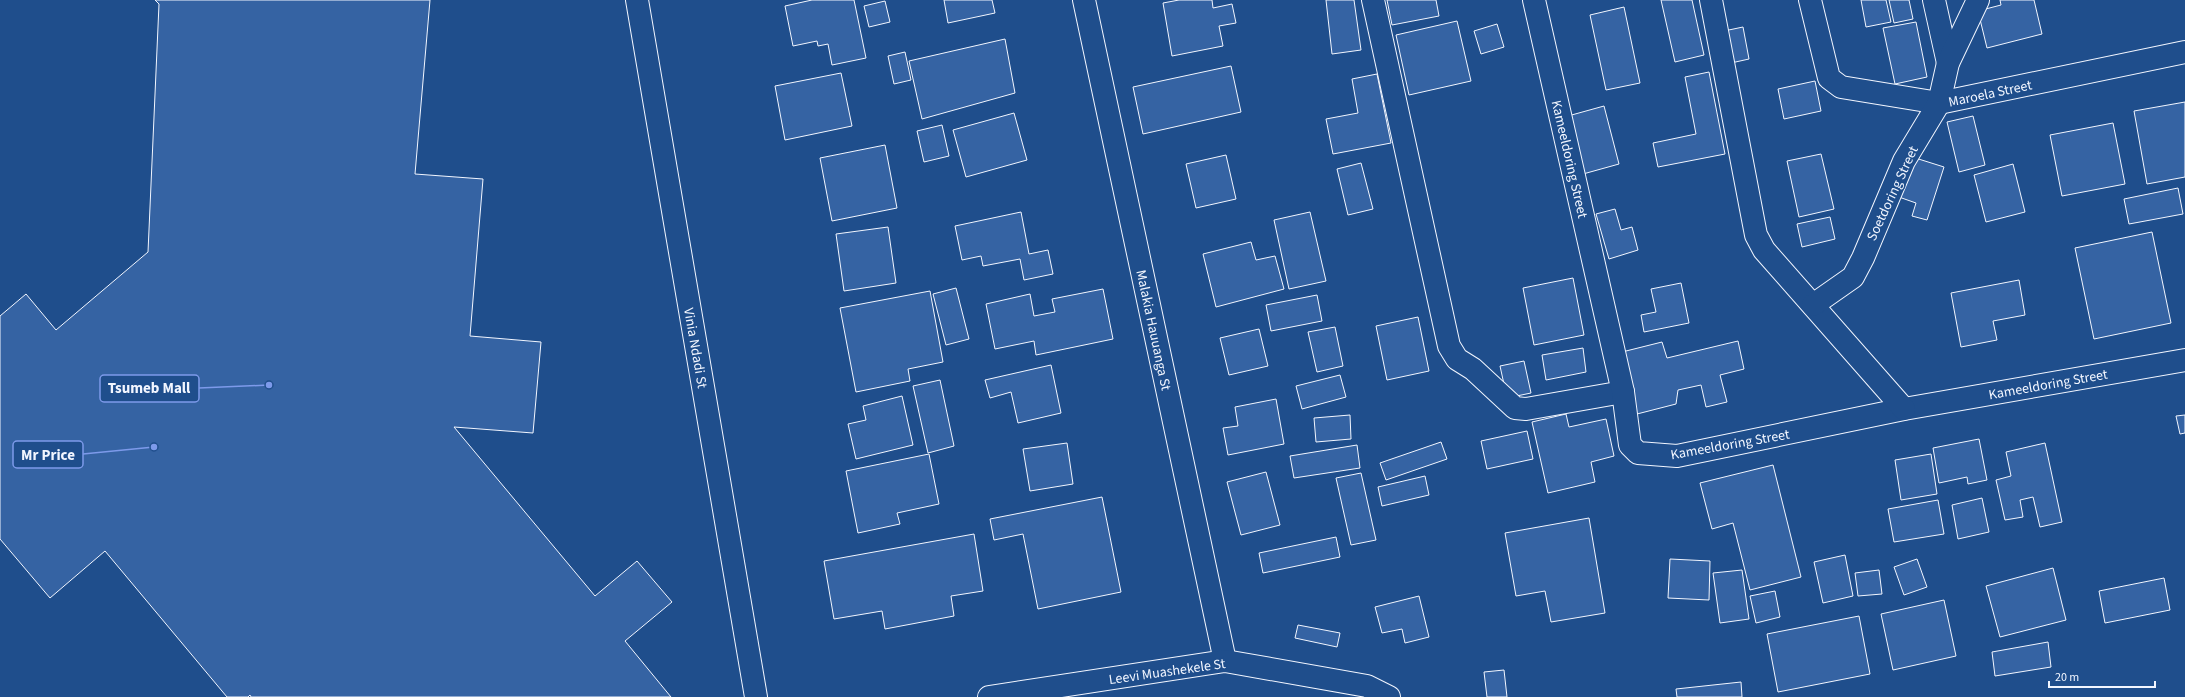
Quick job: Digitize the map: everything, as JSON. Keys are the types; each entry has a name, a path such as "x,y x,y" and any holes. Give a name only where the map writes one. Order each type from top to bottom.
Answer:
{"street":[{"name":"Vinia Ndadi St","path":"637,0 756,697"},
{"name":"Malakia Hauuanga St","path":"1084,0 1225,660"},
{"path":"1373,0 1449,346 1457,359 1473,369 1516,408 1526,409 1623,392"},
{"name":"Kameeldoring Street","path":"1534,0 1623,392 1630,445 1638,453 1677,456 1904,409 2185,360"},
{"path":"1711,0 1756,235 1764,250 1904,409"},
{"name":"Maroela Street","path":"1810,0 1829,78 1841,87 1939,103 2185,52"},
{"path":"1934,0 1948,63"},
{"name":"Soetdoring Street","path":"1813,305 1852,277 1863,258 1904,161 1939,103 1948,63 1978,0"},
{"name":"Leevi Muashekele St","path":"989,697 1225,660 1367,686 1389,697"}],"building":[{"path":"155,0 430,0 415,174 483,179 470,336 541,342 533,433 454,427 595,596 637,561 672,602 625,641 671,697 251,697 250,695 248,697 227,697 105,551 50,598 0,539 0,316 26,294 56,330 148,252 159,4"},
{"path":"812,0 854,0 866,58 832,65 828,44 818,46 817,41 793,46 785,6"},
{"path":"944,0 992,0 995,13 948,23"},
{"path":"1179,0 1212,0 1213,8 1232,4 1236,23 1219,26 1223,46 1172,56 1163,3"},
{"path":"1326,0 1354,0 1361,50 1332,54"},
{"path":"1387,0 1436,0 1439,16 1392,25"},
{"path":"1661,0 1692,0 1704,55 1675,62"},
{"path":"1861,0 1886,0 1891,22 1866,27"},
{"path":"1889,0 1909,0 1913,19 1894,23"},
{"path":"2000,0 2034,0 2042,34 1987,48 1978,11 2001,5"},
{"path":"885,1 890,22 869,27 864,6"},
{"path":"1624,7 1640,83 1606,90 1590,15"},
{"path":"1457,21 1471,81 1409,95 1396,35"},
{"path":"1916,22 1927,77 1895,84 1883,28"},
{"path":"1497,24 1504,47 1481,54 1474,31"},
{"path":"1743,27 1749,59 1731,63 1724,31"},
{"path":"1005,39 1015,93 922,119 909,61"},
{"path":"905,52 911,80 894,84 888,56"},
{"path":"1231,66 1241,112 1143,134 1133,87"},
{"path":"1709,72 1725,154 1658,167 1653,143 1696,134 1685,77"},
{"path":"841,73 852,126 785,140 775,86"},
{"path":"1377,74 1391,143 1333,154 1326,119 1358,113 1352,79"},
{"path":"1815,81 1821,111 1784,119 1778,89"},
{"path":"2185,102 2185,177 2147,184 2134,111"},
{"path":"1604,106 1619,164 1583,174 1568,116"},
{"path":"1014,113 1027,160 966,177 953,130"},
{"path":"1973,116 1985,165 1959,172 1947,122"},
{"path":"2113,123 2125,184 2062,196 2050,135"},
{"path":"942,125 949,156 924,162 917,131"},
{"path":"885,145 897,208 832,221 820,158"},
{"path":"1821,154 1834,209 1799,217 1787,161"},
{"path":"1226,155 1236,199 1196,208 1186,164"},
{"path":"1909,156 1944,167 1927,220 1912,216 1916,203 1896,196"},
{"path":"1361,163 1373,209 1348,215 1337,169"},
{"path":"2013,164 2025,212 1986,222 1974,175"},
{"path":"2178,188 2183,214 2129,224 2124,199"},
{"path":"1615,209 1621,230 1632,227 1638,250 1609,259 1596,214"},
{"path":"1021,212 1029,254 1048,250 1053,274 1024,280 1020,259 983,266 981,256 962,260 955,226"},
{"path":"1310,212 1326,281 1289,289 1274,220"},
{"path":"1830,217 1835,239 1802,247 1797,224"},
{"path":"888,227 896,283 844,291 836,234"},
{"path":"2152,232 2171,323 2094,339 2075,248"},
{"path":"1251,242 1256,260 1275,256 1284,289 1216,307 1203,254"},
{"path":"1573,278 1584,335 1534,345 1523,288"},
{"path":"2019,280 2025,315 1993,321 1997,340 1961,347 1951,293"},
{"path":"1681,283 1689,323 1644,332 1641,315 1656,312 1651,289"},
{"path":"956,288 969,339 946,345 933,294"},
{"path":"1103,289 1113,339 1036,355 1034,341 995,349 986,304 1030,294 1034,316 1055,312 1052,299"},
{"path":"930,291 943,362 908,369 910,381 856,392 840,308"},
{"path":"1317,295 1322,321 1271,331 1266,305"},
{"path":"1418,317 1429,371 1387,380 1376,326"},
{"path":"1335,327 1343,366 1317,372 1308,332"},
{"path":"1259,329 1268,366 1229,375 1220,338"},
{"path":"1738,341 1744,369 1720,375 1727,402 1706,407 1701,385 1678,390 1676,404 1637,414 1622,352 1662,342 1667,358"},
{"path":"1583,348 1586,372 1546,380 1542,355"},
{"path":"1524,361 1531,393 1507,398 1500,366"},
{"path":"1051,365 1061,413 1018,423 1011,392 990,398 985,380"},
{"path":"1340,375 1346,397 1302,409 1296,386"},
{"path":"940,380 954,446 928,453 913,386"},
{"path":"902,396 913,445 856,459 848,424 866,420 863,406"},
{"path":"1276,399 1284,444 1228,455 1223,428 1238,426 1235,407"},
{"path":"1566,414 1569,427 1606,419 1614,456 1591,462 1595,482 1548,493 1532,422"},
{"path":"1350,415 1351,439 1316,442 1314,418"},
{"path":"2185,415 2185,433 2180,434 2176,416"},
{"path":"1527,431 1533,459 1487,469 1481,441"},
{"path":"1979,439 1987,480 1968,484 1967,477 1939,483 1933,448"},
{"path":"1441,442 1447,459 1386,480 1380,463"},
{"path":"1067,443 1073,484 1030,491 1023,449"},
{"path":"2045,443 2062,522 2040,527 2033,497 2020,500 2023,517 2005,520 1996,480 2011,476 2006,452"},
{"path":"1357,445 1360,468 1294,478 1290,456"},
{"path":"929,454 939,504 897,513 900,524 858,533 846,471"},
{"path":"1931,454 1937,494 1901,500 1895,460"},
{"path":"1773,465 1801,577 1750,590 1733,523 1712,529 1700,483"},
{"path":"1266,472 1280,525 1241,535 1227,482"},
{"path":"1361,473 1376,540 1351,545 1336,478"},
{"path":"1425,476 1429,495 1382,506 1378,487"},
{"path":"1102,497 1121,592 1038,609 1023,534 994,540 990,519"},
{"path":"1982,498 1989,532 1958,539 1952,505"},
{"path":"1938,500 1944,534 1894,542 1888,509"},
{"path":"1589,518 1605,613 1551,622 1545,591 1516,596 1505,533"},
{"path":"974,534 983,591 951,596 954,616 885,629 882,611 834,619 824,561"},
{"path":"1336,537 1340,557 1263,573 1259,553"},
{"path":"1845,555 1853,596 1823,603 1814,562"},
{"path":"1670,559 1710,561 1709,600 1668,598"},
{"path":"1917,559 1927,587 1904,595 1894,567"},
{"path":"2053,568 2066,620 2000,637 1986,586"},
{"path":"1742,570 1749,619 1720,623 1713,573"},
{"path":"1879,570 1882,594 1858,596 1855,573"},
{"path":"2164,578 2170,610 2105,623 2099,591"},
{"path":"1775,591 1780,617 1756,623 1750,596"},
{"path":"1419,596 1429,637 1405,643 1402,629 1382,633 1375,607"},
{"path":"1944,600 1956,656 1893,670 1881,614"},
{"path":"1859,616 1870,674 1778,692 1767,634"},
{"path":"1298,625 1340,633 1337,647 1295,638"},
{"path":"2048,642 2051,667 1995,676 1992,652"},
{"path":"1504,670 1507,697 1487,697 1484,672"},
{"path":"1741,682 1742,697 1677,697 1676,689"}],"place":[{"name":"Tsumeb Mall","path":"269,385"},
{"name":"Mr Price","path":"154,447"}]}
